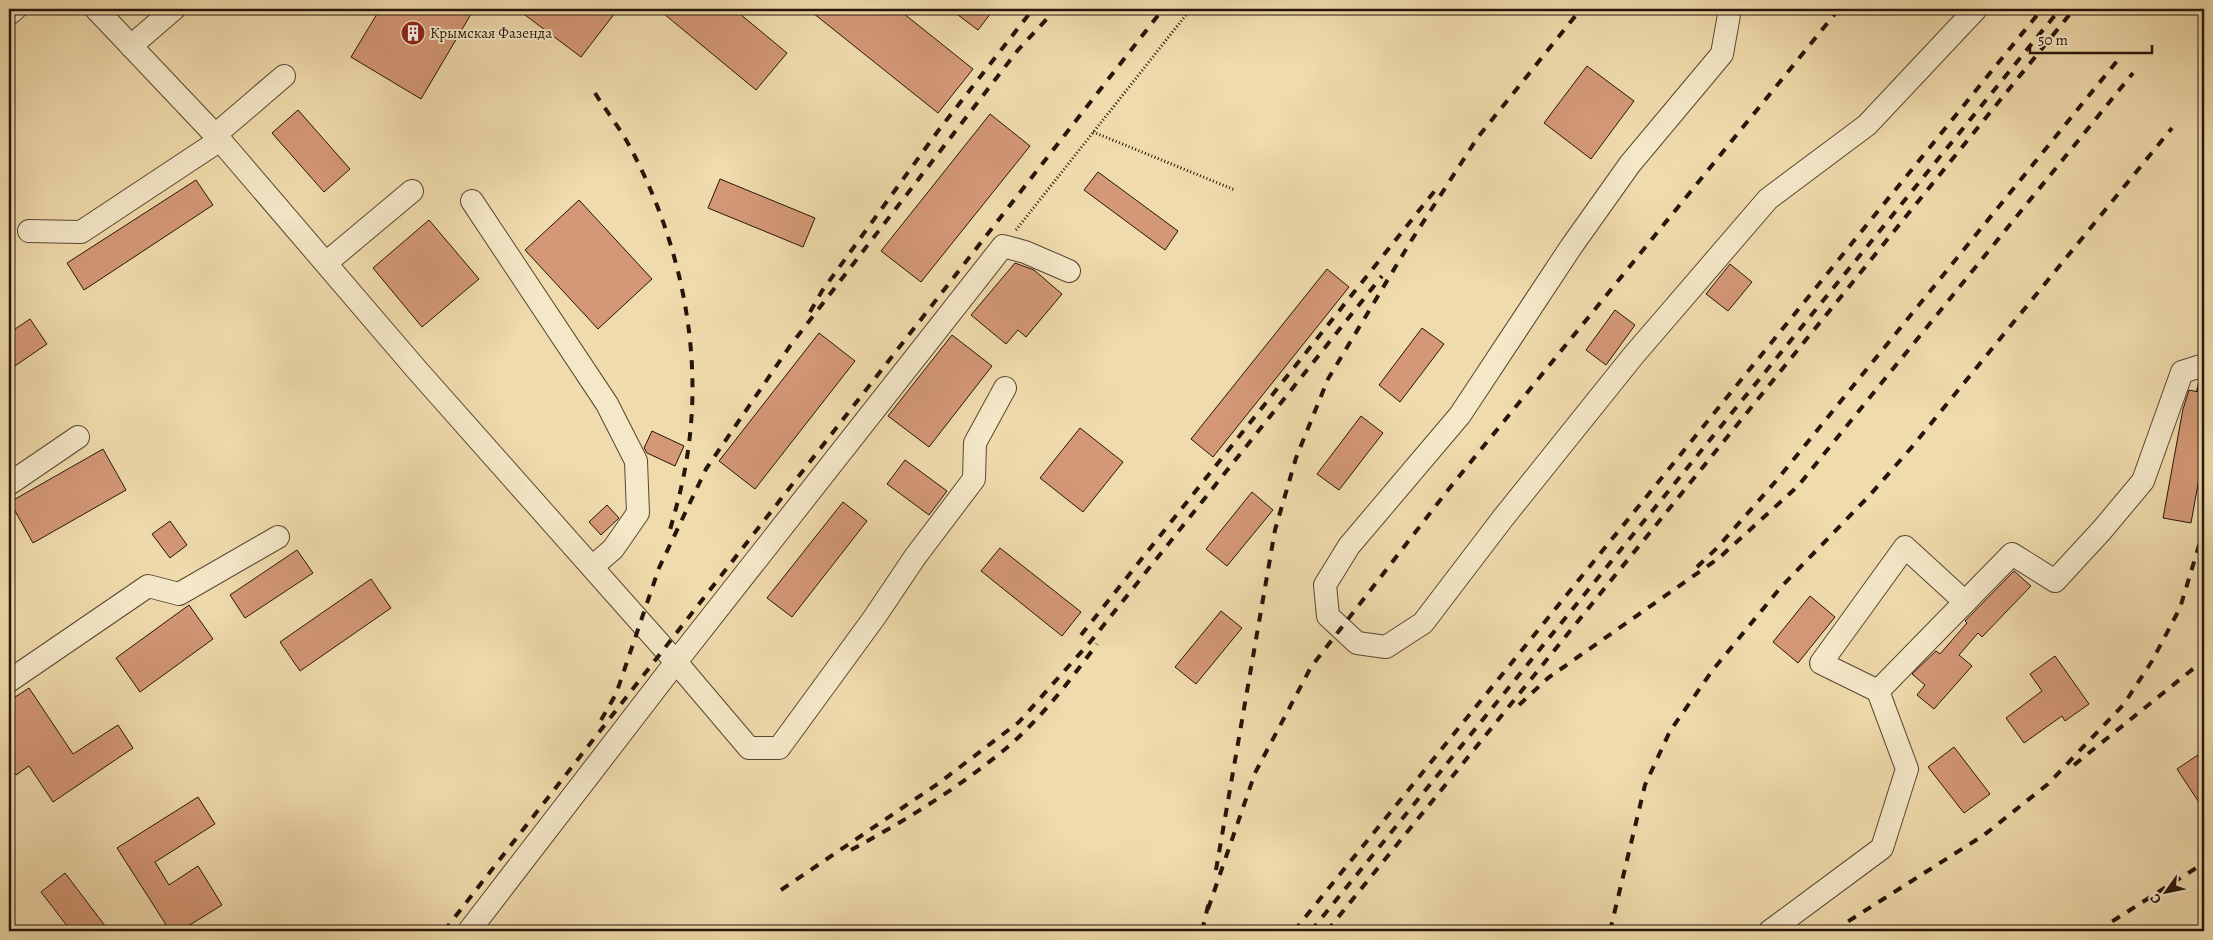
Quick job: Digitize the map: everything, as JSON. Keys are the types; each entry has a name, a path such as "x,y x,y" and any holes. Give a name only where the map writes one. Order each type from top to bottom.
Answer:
{"street":[{"path":"9,14 15,9"},
{"path":"96,9 218,137 417,370 676,662 748,748 779,748 874,618 915,557 974,479 975,443 1005,388"},
{"path":"131,46 174,9"},
{"path":"1730,9 1722,54 1630,164 1571,247 1460,415 1349,546 1326,585 1328,616 1357,643 1386,647 1423,624 1503,518 1633,356 1768,199 1867,125 1976,9"},
{"path":"29,231 81,232 218,137 284,76"},
{"path":"326,263 412,190"},
{"path":"472,201 607,404 636,460 638,514 613,549 592,567"},
{"path":"469,931 676,662 1003,246 1025,252 1069,271"},
{"path":"1878,691 2012,554 2055,581 2102,530 2143,481 2182,372 2204,364"},
{"path":"9,484 78,437"},
{"path":"9,681 148,586 179,594 278,537"},
{"path":"1770,931 1882,848 1908,770 1878,691 1821,663 1905,547 1965,602"}],"path":[{"path":"1003,246 1186,15 1195,9"},
{"path":"1093,132 1234,190"}],"building":[{"name":"Крымская Фазенда","path":"380,9 474,9 421,99 351,57"},
{"path":"517,9 618,9 581,57"},
{"path":"658,9 734,9 787,53 756,90"},
{"path":"808,9 898,9 973,69 938,113"},
{"path":"950,9 994,9 978,30"},
{"path":"1587,66 1634,101 1591,159 1544,123"},
{"path":"298,110 350,169 324,192 272,133"},
{"path":"990,114 1030,146 921,282 881,251"},
{"path":"1098,172 1178,231 1165,250 1084,190"},
{"path":"720,179 815,218 803,247 708,208"},
{"path":"196,180 213,205 84,290 67,263"},
{"path":"579,200 652,279 598,329 525,250"},
{"path":"429,220 479,279 422,327 373,268"},
{"path":"1015,263 1034,270 1062,294 1026,337 1018,330 1006,344 971,315"},
{"path":"1730,264 1752,282 1728,311 1706,294"},
{"path":"1327,269 1349,287 1213,457 1191,439"},
{"path":"1615,310 1635,325 1606,365 1586,350"},
{"path":"30,319 47,344 9,370 9,333"},
{"path":"1422,328 1444,344 1400,402 1379,385"},
{"path":"819,333 855,361 755,489 719,461"},
{"path":"952,335 992,366 929,447 888,416"},
{"path":"2189,390 2204,393 2204,451 2191,523 2163,518 2183,409"},
{"path":"1361,416 1383,433 1339,490 1317,474"},
{"path":"1080,428 1123,462 1083,512 1040,478"},
{"path":"652,431 684,446 675,466 647,453 644,448"},
{"path":"103,449 126,490 33,543 10,502"},
{"path":"905,460 947,491 929,515 887,484"},
{"path":"1252,492 1273,510 1227,566 1206,549"},
{"path":"843,502 867,521 792,617 767,598"},
{"path":"607,505 619,518 601,535 589,522"},
{"path":"170,521 187,545 170,558 152,534"},
{"path":"1000,548 1081,612 1062,636 981,571"},
{"path":"297,550 313,573 245,618 230,595"},
{"path":"2014,571 2031,586 1982,637 1978,633 1959,655 1972,666 1934,709 1917,695 1925,685 1912,674 1936,651 1940,654 1967,623 1965,621"},
{"path":"371,579 391,608 300,671 280,642"},
{"path":"1810,596 1835,617 1798,663 1773,642"},
{"path":"189,605 213,639 140,692 116,658"},
{"path":"1221,611 1242,628 1196,684 1175,667"},
{"path":"2055,656 2089,704 2065,721 2062,716 2024,743 2006,718 2042,691 2030,674"},
{"path":"29,688 73,754 118,725 133,748 53,802 29,766 16,775 9,764 9,701"},
{"path":"1954,747 1990,794 1964,813 1928,767"},
{"path":"2204,751 2204,810 2177,769"},
{"path":"198,797 215,824 155,862 169,885 198,866 222,905 180,931 170,931 117,848"},
{"path":"65,873 109,931 71,931 41,892"}],"railway":[{"path":"810,312 822,291 938,131 1033,9"},
{"path":"601,720 616,694 659,568 706,469 790,346 1018,50 1056,9"},
{"path":"444,931 1163,9"},
{"path":"1216,870 1275,530 1296,458 1328,379 1411,241 1478,137 1581,9"},
{"path":"1208,909 1255,773 1311,667 1448,490 1839,9"},
{"path":"1294,931 2042,9"},
{"path":"1311,931 2060,9"},
{"path":"1327,931 2074,9"},
{"path":"1697,567 1717,548 1776,481 2117,61"},
{"path":"1519,705 1548,678 1719,558 1798,486 2133,73"},
{"path":"595,93 626,140 648,183 663,221 684,301 690,341 691,423 684,472 668,537"},
{"path":"1610,931 1645,785 1670,731 1712,671 1781,587 1870,495 1911,448 2172,128"},
{"path":"1081,635 1437,188"},
{"path":"781,890 939,783 1019,722 1091,641 1382,276"},
{"path":"2198,392 2204,366"},
{"path":"1833,931 1984,835 2048,784 2124,704 2152,661 2180,608 2204,529"},
{"path":"851,850 933,802 1010,745 1046,709 1097,644"},
{"path":"2074,765 2204,660"},
{"path":"2097,931 2204,863"},
{"path":"1202,931 1209,902"}],"place":[{"name":"Крымская Фазенда","path":"413,33"}]}
